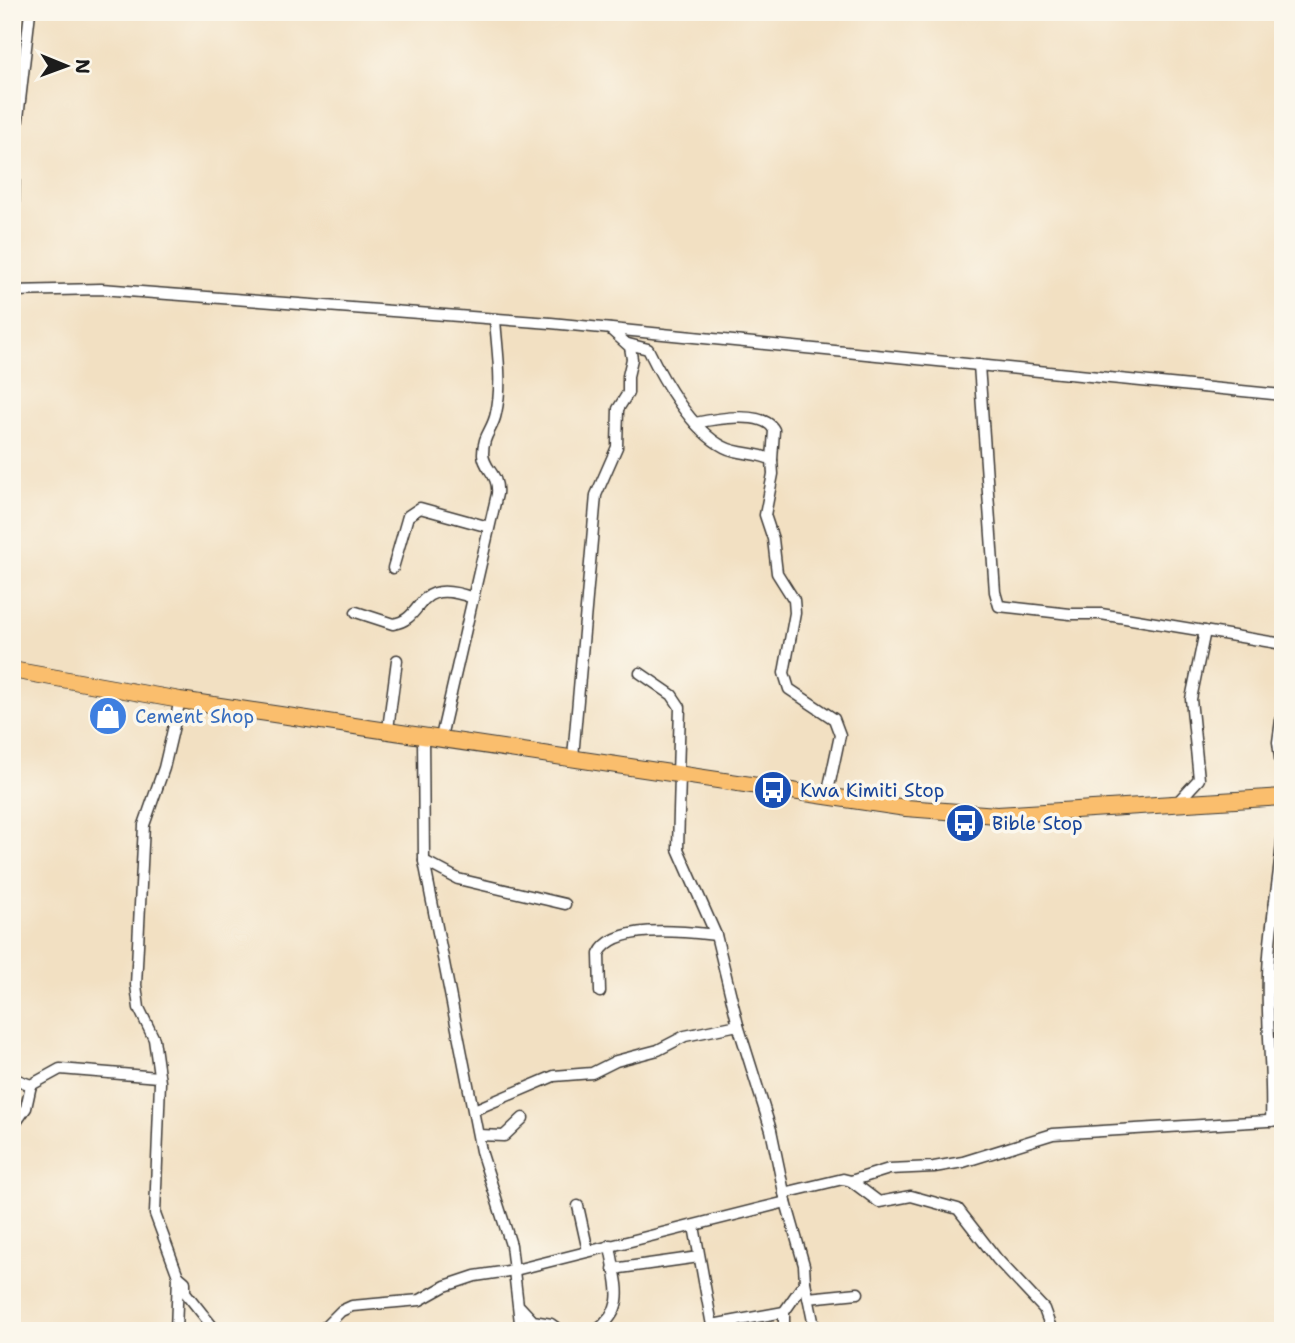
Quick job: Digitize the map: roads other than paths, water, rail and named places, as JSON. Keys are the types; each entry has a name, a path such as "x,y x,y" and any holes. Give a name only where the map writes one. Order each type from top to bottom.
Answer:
{"highway":[{"path":"12,670 180,700 906,808 997,815 1174,806 1283,797"}],"street":[{"path":"12,283 15,145 30,12"},
{"path":"12,291 101,289 495,319 1283,395"},
{"path":"441,737 498,482 483,456 485,434 494,423 499,398 495,319"},
{"path":"610,329 628,344 648,349 659,371 695,423 723,447 772,460"},
{"path":"573,757 593,519 600,482 617,447 618,409 628,392 632,354 628,344"},
{"path":"979,365 995,593 999,606 1070,614 1101,614 1283,644"},
{"path":"695,423 730,416 768,423 775,430 767,524 773,539 778,573 794,600 794,628 783,673 789,689 834,719 840,735 827,796"},
{"path":"394,568 408,516 413,510 420,508 489,527"},
{"path":"356,612 393,624 399,623 426,597 442,590 472,598"},
{"path":"1174,806 1199,779 1191,699 1205,631"},
{"path":"388,729 397,660"},
{"path":"640,673 673,695 678,703 678,849 716,935 738,1025 771,1130 785,1197 804,1265 815,1331"},
{"path":"176,1331 178,1276 155,1214 160,1098 158,1077 153,1040 137,998 141,927 139,891 147,813 164,768 180,700"},
{"path":"1283,706 1278,742 1283,781"},
{"path":"423,735 424,861 446,988 483,1160 511,1245 521,1331"},
{"path":"1271,1121 1278,1052 1268,1006 1269,952 1281,874 1283,830"},
{"path":"424,861 458,879 565,904"},
{"path":"600,992 599,954 611,941 664,930 716,935"},
{"path":"474,1110 554,1076 592,1073 616,1061 658,1050 685,1036 738,1025"},
{"path":"12,1128 26,1108 31,1085 55,1070 158,1077"},
{"path":"12,1079 31,1085"},
{"path":"479,1135 504,1136 523,1118"},
{"path":"321,1331 341,1311 352,1306 420,1300 445,1286 475,1276 515,1270 694,1226 838,1180 851,1181 889,1169 934,1167 963,1162 1053,1134 1283,1120"},
{"path":"851,1181 879,1202 919,1197 958,1209 997,1259 1044,1309 1052,1331"},
{"path":"578,1206 588,1251"},
{"path":"694,1226 710,1329 785,1312"},
{"path":"596,1331 610,1321 617,1307 610,1245"},
{"path":"613,1269 699,1256"},
{"path":"178,1276 185,1282 185,1292 216,1331"},
{"path":"784,1331 785,1312 805,1282"},
{"path":"808,1298 858,1293"},
{"path":"520,1307 533,1321 551,1324 561,1331"}],"place":[{"name":"Cement Shop","path":"108,716"},
{"name":"Kwa Kimiti Stop","path":"773,790"},
{"name":"Bible Stop","path":"965,823"}]}
